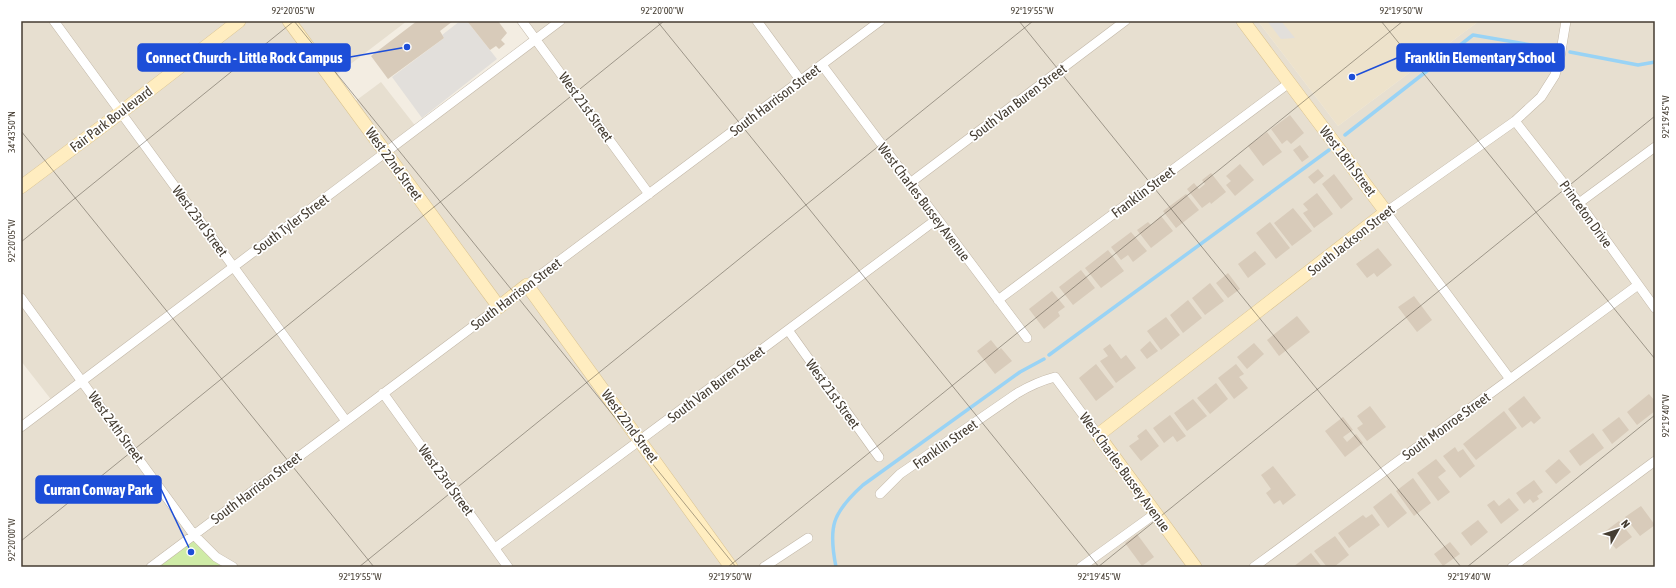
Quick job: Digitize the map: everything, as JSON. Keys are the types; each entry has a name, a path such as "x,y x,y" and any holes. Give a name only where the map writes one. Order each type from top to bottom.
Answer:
{"street":[{"name":"West 23rd Street","path":"54,21 346,421"},
{"name":"Fair Park Boulevard","path":"21,187 239,21"},
{"name":"West 22nd Street","path":"289,21 499,307"},
{"name":"West 21st Street","path":"522,21 649,194"},
{"name":"South Tyler Street","path":"21,426 560,21"},
{"path":"757,21 801,81"},
{"name":"South Harrison Street","path":"151,567 880,21"},
{"name":"South Van Buren Street","path":"910,183 1125,21"},
{"name":"West 18th Street","path":"1243,21 1341,150 1510,379"},
{"name":"South Jackson Street","path":"1098,435 1386,212 1515,121 1529,109 1549,87 1555,75 1560,57 1566,21"},
{"name":"West Charles Bussey Avenue","path":"822,65 1027,338"},
{"name":"Franklin Street","path":"998,300 1289,83"},
{"name":"Princeton Drive","path":"1515,121 1579,203 1655,308"},
{"path":"1579,203 1655,147"},
{"name":"South Van Buren Street","path":"495,548 937,219"},
{"name":"West 22nd Street","path":"527,285 732,567"},
{"name":"South Monroe Street","path":"1254,567 1638,285"},
{"name":"West 24th Street","path":"21,298 194,535 216,557 233,567"},
{"name":"West 21st Street","path":"788,330 879,457"},
{"name":"West Charles Bussey Avenue","path":"1055,378 1195,567"},
{"name":"Franklin Street","path":"880,494 900,474 1016,394 1032,384 1055,378"},
{"name":"West 23rd Street","path":"383,393 508,567"},
{"path":"1512,567 1655,461"},
{"path":"1081,567 1156,513"},
{"path":"764,567 808,538"}],"shaded area":[{"path":"21,21 407,21 331,79 350,105 381,82 417,128 535,39 522,21 1258,21 1338,126 1479,21 1655,21 1655,567 21,567 21,426 53,402 21,361"},
{"path":"460,21 467,21 497,59 422,118 392,77 444,38 442,35"},
{"path":"1258,21 1479,21 1338,126"},
{"path":"1267,21 1281,21 1295,38 1281,39"}],"green space":[{"path":"194,535 233,567 151,567"}],"building":[{"path":"417,21 453,21 440,31 444,38 388,79 371,56"},
{"path":"467,21 498,21 507,33 501,40 505,44 499,49 496,46 490,50"},
{"path":"1290,115 1304,133 1291,144 1287,140 1282,144 1271,129"},
{"path":"1267,132 1282,152 1263,166 1248,146"},
{"path":"1300,145 1309,157 1302,162 1293,150"},
{"path":"1240,164 1254,180 1235,196 1226,185 1231,181 1226,176"},
{"path":"1318,169 1324,176 1314,184 1308,177"},
{"path":"1211,173 1226,192 1211,204 1210,202 1202,208 1187,189 1194,183 1199,189 1205,184 1202,180"},
{"path":"1334,174 1353,199 1341,209 1322,184"},
{"path":"1317,193 1333,214 1314,228 1303,213 1308,210 1303,204"},
{"path":"1186,194 1199,210 1176,228 1163,211"},
{"path":"1293,208 1312,231 1292,246 1274,223"},
{"path":"1161,216 1173,231 1151,248 1137,230 1148,222 1151,225"},
{"path":"1270,222 1290,248 1276,259 1256,233"},
{"path":"1131,232 1147,251 1133,262 1128,255 1121,260 1111,247"},
{"path":"1378,248 1392,265 1377,277 1374,273 1367,278 1356,264"},
{"path":"1108,250 1124,271 1101,288 1085,268"},
{"path":"1255,251 1266,264 1248,278 1238,264"},
{"path":"1081,270 1095,288 1073,305 1059,287"},
{"path":"1228,273 1240,289 1228,298 1216,283"},
{"path":"1210,283 1224,301 1205,315 1192,298"},
{"path":"1052,291 1065,307 1058,312 1060,316 1044,329 1029,309"},
{"path":"1414,296 1432,320 1417,332 1398,307"},
{"path":"1188,300 1202,318 1183,333 1170,315"},
{"path":"1297,316 1310,332 1279,356 1267,340"},
{"path":"1166,317 1180,335 1161,350 1147,331"},
{"path":"991,340 999,350 1001,348 1012,361 995,374 977,351"},
{"path":"1150,341 1158,351 1147,359 1140,350"},
{"path":"1254,343 1264,354 1247,369 1237,357"},
{"path":"1110,344 1121,359 1126,355 1136,368 1116,383 1100,361 1108,356 1103,349"},
{"path":"1096,364 1114,387 1096,401 1079,378"},
{"path":"1236,364 1244,374 1239,377 1248,388 1234,399 1218,378"},
{"path":"1216,383 1228,399 1210,414 1197,398"},
{"path":"1649,394 1655,401 1655,411 1637,425 1627,412"},
{"path":"1524,396 1541,418 1534,424 1531,421 1522,428 1508,409"},
{"path":"1193,399 1207,416 1187,431 1174,413"},
{"path":"1370,406 1386,427 1367,441 1357,428 1363,424 1357,416"},
{"path":"1504,411 1517,428 1476,460 1463,444"},
{"path":"1170,415 1186,436 1177,442 1173,436 1164,443 1153,428"},
{"path":"1343,417 1353,430 1343,437 1347,442 1356,434 1363,443 1345,457 1325,431"},
{"path":"1619,417 1629,430 1612,444 1602,430"},
{"path":"1146,429 1159,446 1141,461 1129,446 1139,439 1137,436"},
{"path":"1593,433 1604,448 1580,466 1569,451"},
{"path":"1455,447 1458,452 1463,449 1475,466 1460,478 1443,456"},
{"path":"1436,459 1446,471 1438,477 1450,492 1438,501 1417,473"},
{"path":"1559,459 1571,472 1556,484 1545,471"},
{"path":"1273,466 1296,495 1283,505 1280,500 1274,504 1266,493 1271,489 1261,475"},
{"path":"1413,478 1431,503 1414,516 1396,491"},
{"path":"1534,480 1543,492 1537,496 1539,499 1533,503 1530,499 1524,504 1516,493"},
{"path":"1391,493 1407,513 1388,528 1373,507"},
{"path":"1509,498 1519,510 1501,524 1487,505 1494,500 1499,506"},
{"path":"1641,506 1655,525 1640,536 1625,517"},
{"path":"1372,514 1380,525 1349,548 1338,533 1363,515 1366,518"},
{"path":"1478,520 1488,532 1471,546 1461,533"},
{"path":"1619,521 1632,537 1616,549 1603,533"},
{"path":"1137,534 1154,557 1142,566 1125,543"},
{"path":"1335,536 1349,555 1334,567 1327,567 1314,551"},
{"path":"1450,542 1460,554 1443,566 1434,554"},
{"path":"1311,553 1322,567 1293,567"}],"waterway":[{"path":"1345,135 1473,35 1549,48"},
{"path":"1570,52 1638,65 1655,62"},
{"path":"1049,355 1329,150"},
{"path":"836,567 832,541 835,522 839,513 853,495 863,485 1020,372 1044,359"}],"place":[{"name":"Connect Church - Little Rock Campus","path":"407,47"},
{"name":"Franklin Elementary School","path":"1352,77"},
{"name":"Curran Conway Park","path":"191,552"}]}
